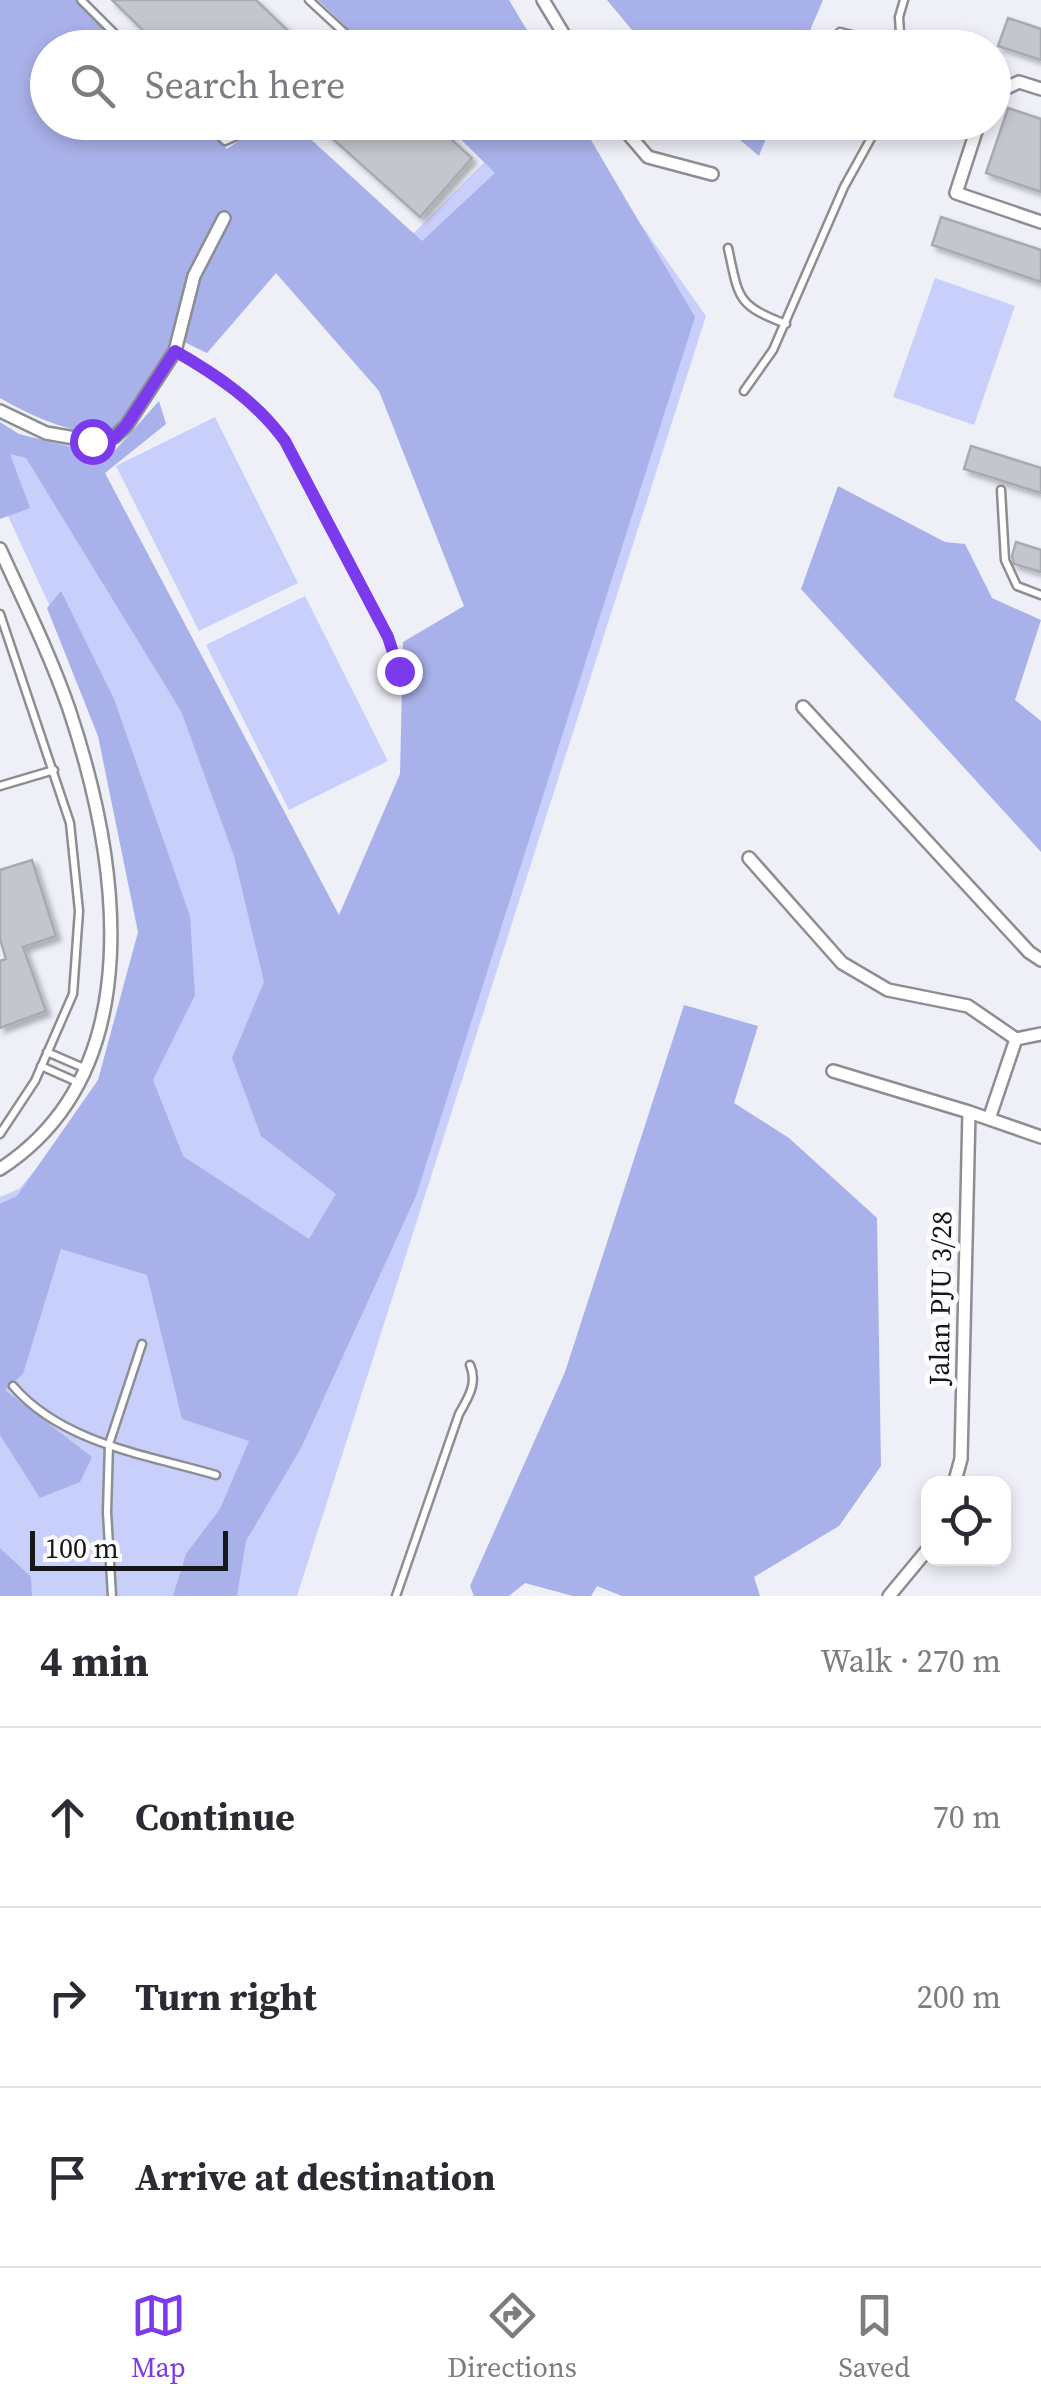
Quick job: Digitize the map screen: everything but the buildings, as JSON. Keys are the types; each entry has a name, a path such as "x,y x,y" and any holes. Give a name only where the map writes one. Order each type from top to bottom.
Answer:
{"street":[{"path":"543,0 561,30"},
{"path":"1011,86 1019,82 1041,89"},
{"path":"633,140 648,157 712,174"},
{"path":"973,140 956,193 1041,222"},
{"path":"0,411 46,433 92,441 114,438 175,351 194,276 224,218"},
{"path":"0,549 68,706 84,757 113,914 112,958 96,1036 85,1068 46,1131 0,1169"},
{"path":"803,707 1029,952 1041,960"},
{"path":"748,858 842,964 859,976 888,990 968,1006 1016,1039 1041,1034"},
{"path":"988,1119 1016,1039"},
{"path":"833,1071 1041,1138"},
{"name":"Jalan PJU 3/28","path":"957,1476 962,1459 968,1112"},
{"path":"889,1596 921,1557"}],"lane":[{"path":"80,0 111,30"},
{"path":"308,0 341,30"},
{"path":"899,30 904,0"},
{"path":"744,392 773,350 844,187 870,140"},
{"path":"728,248 738,297 758,314 786,324"},
{"path":"175,351 237,392 269,419 285,441 388,637 399,671"},
{"path":"1001,490 1005,560 1017,586 1041,595"},
{"path":"0,614 70,823 79,912 73,994 42,1066 0,1134"},
{"path":"0,786 54,770"},
{"path":"48,1052 85,1068"},
{"path":"42,1066 78,1083"},
{"path":"112,1596 108,1444 142,1344"},
{"path":"396,1596 470,1392 474,1374 470,1364"},
{"path":"13,1386 31,1407 56,1423 108,1444 216,1476"}],"shaded area":[{"path":"0,0 87,0 115,30 30,30 30,140 218,140 227,149 240,140 312,140 422,241 495,173 461,140 591,140 695,317 416,1196 301,1448 246,1541 237,1596 173,1596 186,1554 220,1509 249,1441 182,1419 147,1275 61,1249 23,1374 5,1390 92,1457 80,1482 40,1498 0,1435 0,1204 17,1196 98,1080 138,932 98,736 47,608 61,591 114,699 190,916 195,995 153,1080 183,1156 309,1239 336,1194 261,1136 232,1058 264,982 234,856 181,711 26,458 10,454 30,508 0,519 0,422 19,434 109,457 159,401 166,424 105,473 339,915 400,774 403,642 464,606 379,391 276,273 207,353 174,337 134,407 107,431 59,425 0,398"},
{"path":"318,0 509,0 527,30 349,30"},
{"path":"607,0 823,0 810,30 632,30"},
{"path":"506,140 581,140 706,316 297,1596 0,1596 0,1197 19,1189 113,1078 148,927 94,701 0,499 0,445 82,441 321,946 382,930 489,622 412,235"},
{"path":"740,140 765,140 759,156"},
{"path":"935,278 1015,306 974,425 893,397"},
{"path":"215,417 298,583 199,631 116,466"},
{"path":"838,486 945,542 965,544 992,598 1041,620 1015,700 1041,721 1041,852 801,589"},
{"path":"305,596 388,761 289,810 206,645"},
{"path":"684,1005 758,1026 734,1103 789,1138 877,1218 881,1466 839,1526 754,1577 760,1596 622,1596 597,1586 591,1596 573,1596 525,1583 509,1596 474,1596 470,1586 565,1372"},
{"path":"0,1548 31,1577 32,1596 0,1596"}],"route":[{"path":"92,441 114,438 126,426 175,351 205,368 269,419 285,441 388,637 399,671"}]}
